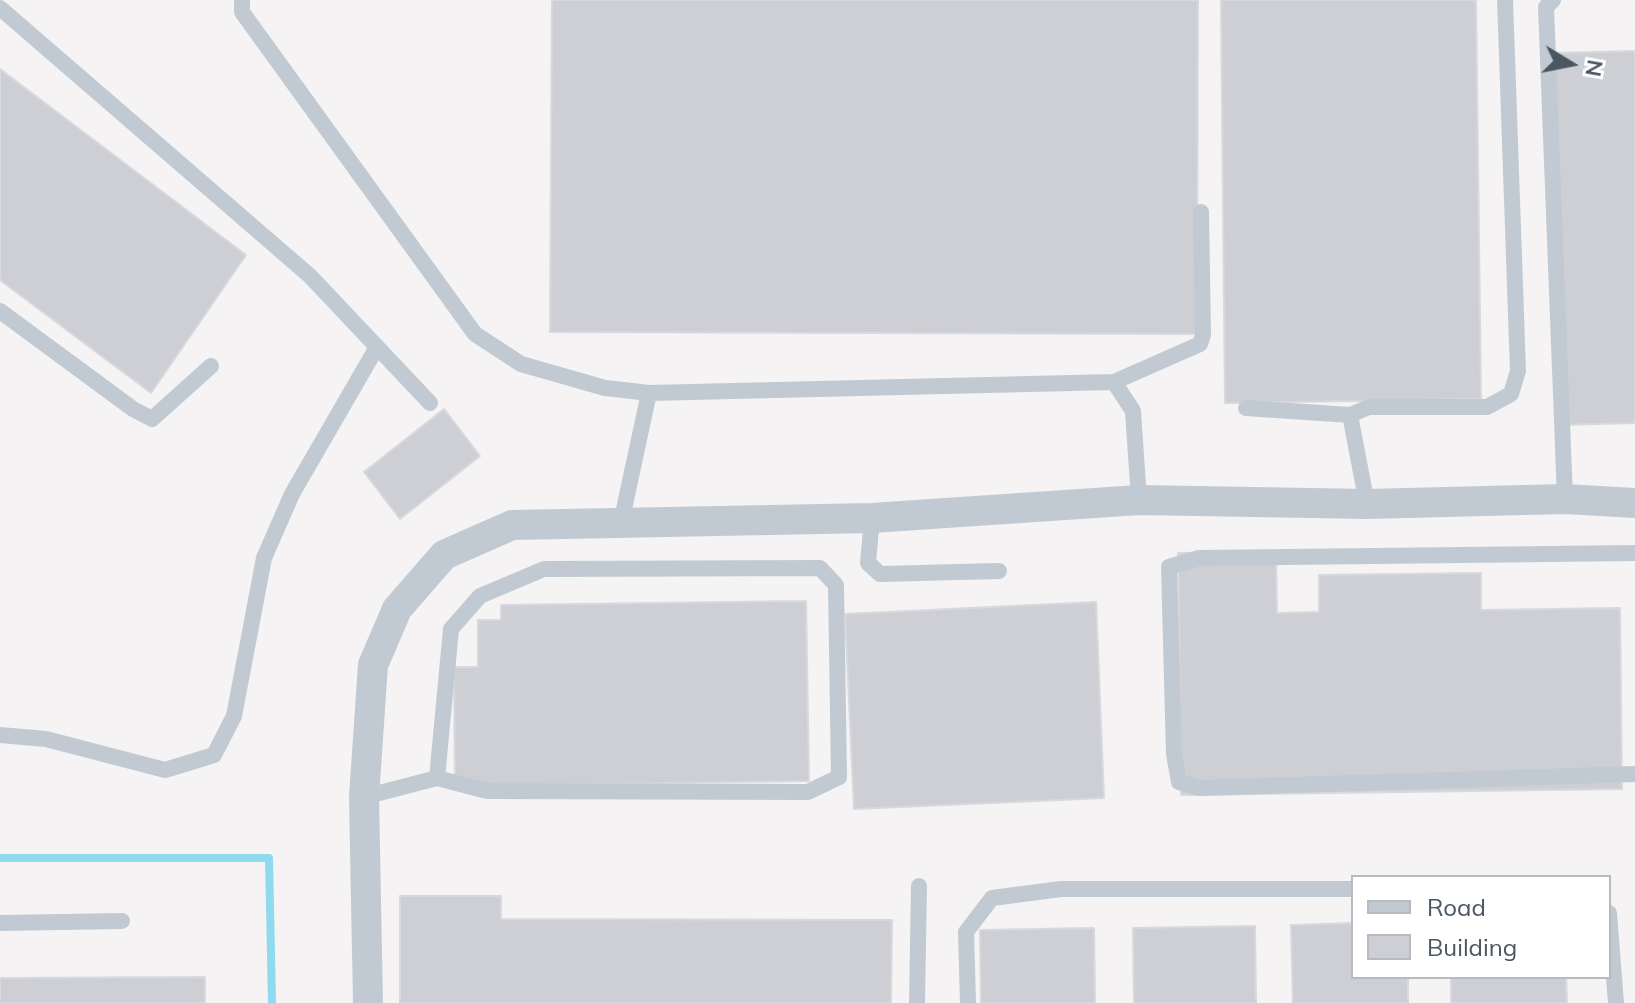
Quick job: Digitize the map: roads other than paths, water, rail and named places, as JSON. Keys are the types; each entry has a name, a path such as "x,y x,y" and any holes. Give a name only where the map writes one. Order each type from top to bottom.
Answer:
{"street":[{"path":"368,1003 364,797 373,665 397,609 444,555 512,525 872,518 1139,500 1367,504 1565,499 1635,503"}],"lane":[{"path":"242,0 242,12 475,334 521,364 605,388 649,393 1114,382 1200,344 1203,335 1201,212"},
{"path":"1246,408 1350,415 1369,407 1487,407 1511,394 1518,371 1505,0"},
{"path":"1553,0 1546,7 1565,499"},
{"path":"0,8 310,276 430,403"},
{"path":"0,311 133,409 152,419 211,366"},
{"path":"0,735 46,739 165,770 214,755 234,716 264,558 292,494 377,347"},
{"path":"1114,382 1133,411 1139,500"},
{"path":"621,523 649,393"},
{"path":"1350,415 1367,504"},
{"path":"872,518 868,563 880,574 999,571"},
{"path":"1635,553 1199,558 1169,567 1174,754 1179,782 1199,788 1635,774"},
{"path":"364,797 437,778 487,791 808,792 839,777 836,585 820,568 544,569 480,596 451,629 437,778"},
{"path":"917,1003 919,886"},
{"path":"968,1003 966,932 992,898 1061,889 1351,889"},
{"path":"0,923 122,921"},
{"path":"1611,939 1616,1003"}],"waterway":[{"path":"0,858 269,858 272,1003"}]}
